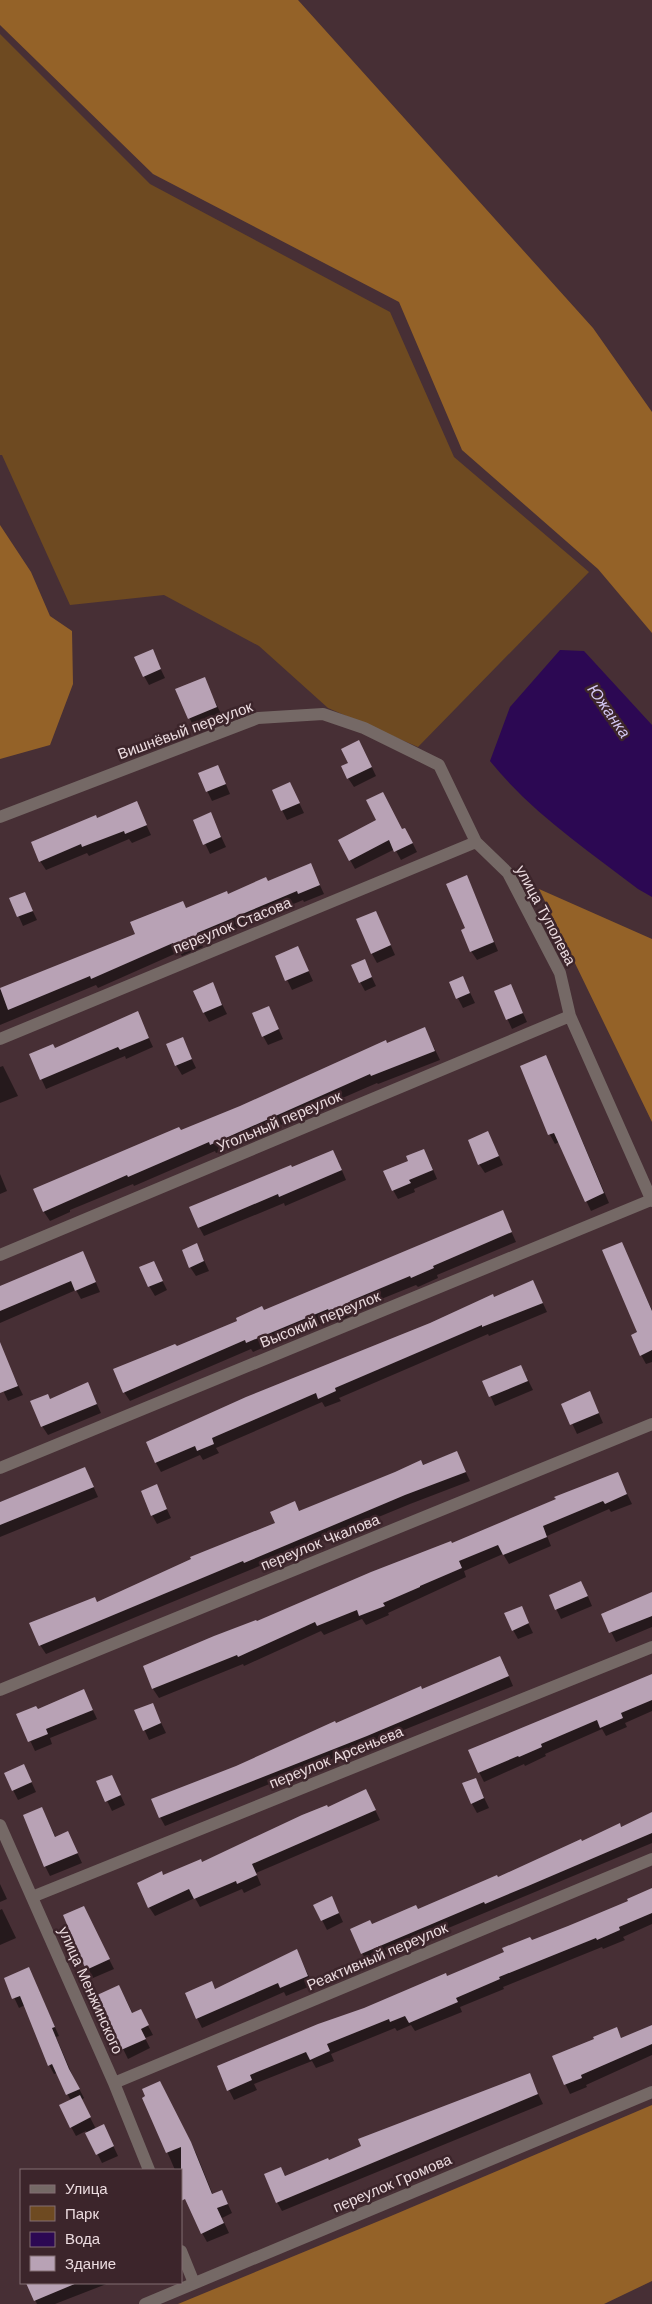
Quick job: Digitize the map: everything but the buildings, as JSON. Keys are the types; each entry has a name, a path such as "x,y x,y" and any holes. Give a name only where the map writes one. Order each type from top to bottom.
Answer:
{"street":[{"name":"Вишнёвый переулок","path":"0,817 258,718 323,714 364,728 439,765"},
{"name":"улица Туполева","path":"439,765 476,842 508,873 560,973 570,1016 652,1201"},
{"name":"переулок Стасова","path":"0,1038 476,842"},
{"name":"Угольный переулок","path":"0,1255 570,1016"},
{"name":"Высокий переулок","path":"0,1468 652,1201"},
{"name":"переулок Чкалова","path":"0,1690 652,1424"},
{"name":"переулок Арсеньева","path":"32,1897 652,1648"},
{"name":"улица Менжинского","path":"0,1825 114,2082 149,2169"},
{"name":"Реактивный переулок","path":"114,2082 652,1859"},
{"name":"переулок Громова","path":"145,2304 652,2092"},
{"path":"182,2253 194,2283"}],"green space":[{"path":"0,34 150,184 390,312 454,457 589,572 418,747 328,708 259,646 164,595 70,605 2,455 0,455"}],"shaded area":[{"path":"0,0 298,0 593,328 652,412 652,633 598,569 462,450 399,302 153,174 0,25"},
{"path":"0,525 31,572 50,616 72,631 73,684 50,745 0,759"},
{"path":"539,889 652,939 652,1122"},
{"path":"652,2105 652,2281 604,2304 178,2304 391,2216"}],"water":[{"name":"Южанка","path":"560,650 584,651 652,725 652,897 638,889 560,829 523,797 490,761 510,707"}]}
